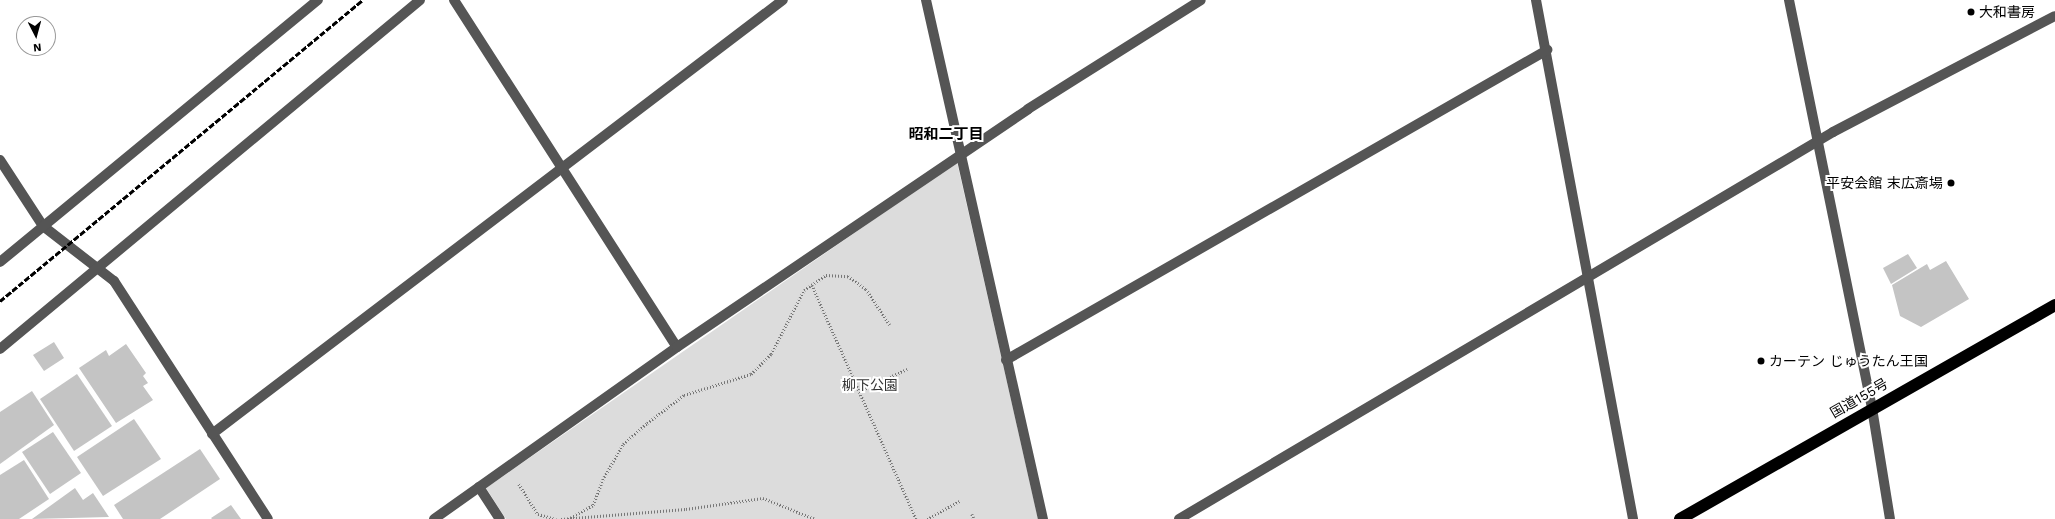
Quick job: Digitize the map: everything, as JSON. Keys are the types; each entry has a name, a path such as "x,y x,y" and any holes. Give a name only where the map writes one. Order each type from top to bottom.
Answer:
{"highway":[{"name":"国道155号","path":"1680,519 1872,408 2055,305"}],"street":[{"path":"0,262 318,0"},
{"path":"0,349 420,0"},
{"path":"454,0 677,347"},
{"path":"212,434 563,169 783,0"},
{"path":"926,0 1043,519"},
{"path":"434,519 677,347 1028,109 1201,0"},
{"path":"1536,0 1547,50 1587,279 1633,519"},
{"path":"1789,0 1817,144 1872,408 1890,519"},
{"path":"1180,519 1817,144 1833,132 2055,16"},
{"path":"1006,360 1547,50"},
{"path":"0,160 43,226 96,269 114,281 268,519"},
{"path":"479,488 500,519"}],"path":[{"path":"568,519 593,505 604,478 623,444 648,423 684,396 751,374 771,354 804,290 826,275 848,276 866,289 890,324"},
{"path":"812,284 916,519"},
{"path":"860,391 908,369"},
{"path":"508,467 538,514 556,519"},
{"path":"561,519 686,509 763,498 815,519"},
{"path":"927,519 960,501"},
{"path":"972,514 974,519"}],"green space":[{"name":"柳下公園","path":"957,162 1038,519 506,519 486,488"}],"building":[{"path":"1908,254 1917,268 1891,284 1883,268"},
{"path":"1946,261 1969,299 1921,327 1900,316 1892,285 1927,264 1930,270"},
{"path":"54,342 64,358 44,371 33,355"},
{"path":"126,344 146,373 143,376 148,383 143,386 153,400 116,423 79,368 106,350 109,356"},
{"path":"77,374 112,426 74,451 40,399"},
{"path":"32,391 54,425 0,464 0,412"},
{"path":"134,419 161,459 103,496 77,457"},
{"path":"53,432 81,473 50,494 22,452"},
{"path":"200,449 220,479 160,519 123,519 114,505"},
{"path":"24,460 49,499 19,519 0,519 0,475"},
{"path":"75,488 83,500 93,493 109,517 32,519"},
{"path":"231,505 241,519 211,518"}],"railway":[{"path":"0,301 363,0"}],"place":[{"name":"大和書房","path":"1971,12"},
{"name":"平安会館 末広斎場","path":"1951,183"},
{"name":"カーテン じゅうたん王国","path":"1761,361"}],"district":[{"name":"昭和二丁目","path":"946,135"}]}
